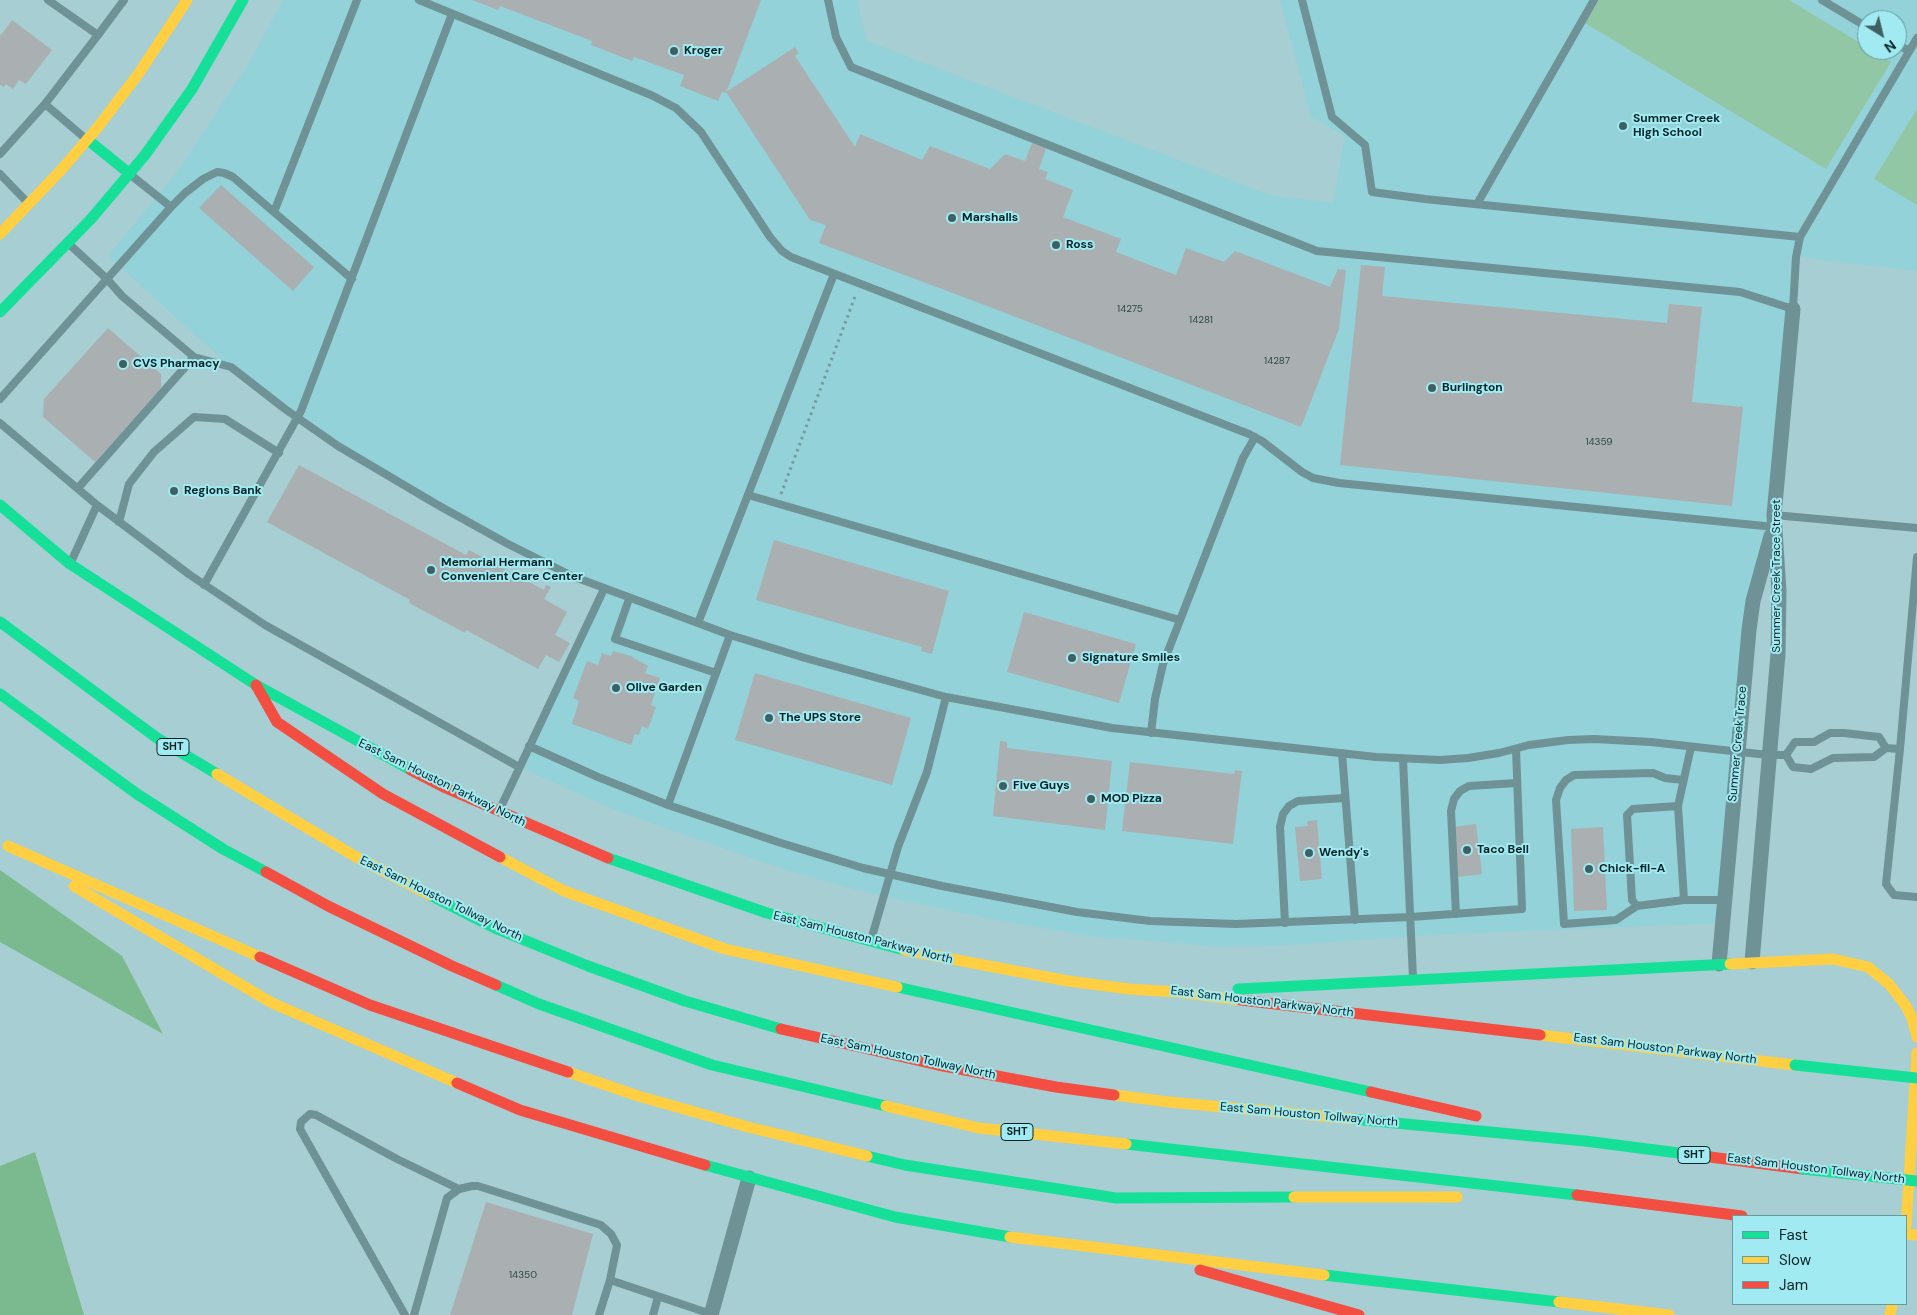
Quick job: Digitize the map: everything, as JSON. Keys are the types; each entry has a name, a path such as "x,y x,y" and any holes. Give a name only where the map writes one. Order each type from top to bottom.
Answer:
{"main road":[{"path":"0,234 88,140 139,72 187,0"},
{"path":"0,312 92,219 161,135 192,90 243,0"},
{"path":"88,140 130,174"},
{"name":"East Sam Houston Parkway North","path":"0,505 70,564 256,685 367,747 498,813 632,868 767,913 911,952 1068,981 1917,1078"},
{"path":"0,517 16,519"},
{"name":"East Sam Houston Tollway North","path":"0,622 157,738 356,857 497,929 588,966 685,1001 799,1034 938,1065 1056,1087 1169,1102 1585,1141 1803,1169 1917,1181"},
{"path":"256,685 277,722 383,794 564,891 725,949 1172,1047 1585,1141"},
{"name":"SHT","path":"0,694 137,794 223,848 328,906 435,958 539,1004 712,1065 979,1128 1588,1196 1734,1215"},
{"path":"4,843 272,1003 520,1110 749,1178 895,1217 1025,1240 1669,1315"},
{"path":"4,843 370,1005 638,1096 748,1127 905,1165 1116,1198 1470,1197"},
{"path":"1177,992 1833,959 1868,967 1889,984 1899,995 1912,1018 1917,1037"},
{"path":"1907,1215 1917,1053"},
{"path":"1489,1197 1588,1196"},
{"path":"1135,1252 1359,1315"}],"street":[{"name":"Summer Creek Trace Street","path":"1752,962 1778,654 1779,591 1774,521 1793,309"},
{"name":"Summer Creek Trace","path":"1719,964 1749,630 1753,601 1774,521"},
{"path":"711,1315 749,1178"}],"lane":[{"path":"48,0 98,35"},
{"path":"0,154 45,104 124,0"},
{"path":"274,212 357,0"},
{"path":"419,0 651,95 676,108 702,132 776,245 792,257 1255,437 1302,472 1325,481 1774,521 1917,528"},
{"path":"828,0 836,37 851,67 1317,251 1740,292 1793,309 1796,257 1800,236 1917,38"},
{"path":"1302,0 1332,117 1365,145 1372,192 1800,236"},
{"path":"1477,204 1594,0"},
{"path":"1822,0 1857,20"},
{"path":"204,585 298,418 452,14"},
{"path":"45,104 88,140"},
{"path":"0,399 171,207 197,183 213,173 220,172 233,178 352,279"},
{"path":"0,174 29,205"},
{"path":"130,174 171,207"},
{"path":"68,243 107,279 122,296 194,357 231,368 298,418 366,463 443,508 572,576 730,635 805,658 946,697 1112,728 1342,753 1403,759 1448,760 1568,740 1594,739 1651,742 1768,755 1786,755"},
{"path":"698,623 834,274"},
{"path":"78,488 194,357"},
{"path":"119,522 129,484 154,452 194,418 225,419 278,453"},
{"path":"0,422 97,505 204,585 294,642 520,767"},
{"path":"1151,733 1158,683 1163,664 1242,458 1255,437"},
{"path":"748,495 1180,620"},
{"path":"70,564 97,505"},
{"path":"1917,557 1886,884 1894,895 1917,897"},
{"path":"498,813 604,589"},
{"path":"629,598 615,639 716,673"},
{"path":"668,805 730,635"},
{"path":"871,942 904,829 927,772 946,697"},
{"path":"1786,755 1795,742 1814,742 1830,733 1878,737 1886,748"},
{"path":"529,746 598,777 668,805 778,842 890,874 1024,902 1122,918 1209,924 1355,920 1522,909 1516,749"},
{"path":"1684,900 1678,806 1690,747"},
{"path":"1786,755 1792,766 1811,768 1833,758 1874,757 1886,748 1900,750"},
{"path":"1342,753 1355,920"},
{"path":"1403,759 1413,980"},
{"path":"1683,780 1664,778 1653,773 1574,775 1566,780 1560,788 1556,800 1564,924 1616,920 1637,906 1684,900 1725,900"},
{"path":"1456,914 1451,811 1454,799 1460,791 1469,786 1517,783"},
{"path":"1285,923 1280,827 1283,814 1289,806 1298,801 1345,798"},
{"path":"1637,906 1632,900 1627,815 1633,809 1678,806"},
{"path":"405,1315 300,1129 301,1122 310,1114 316,1115 459,1189"},
{"path":"414,1315 447,1198 459,1189 478,1186 600,1224 611,1234 617,1245 610,1280 599,1315"},
{"path":"610,1280 711,1315"},
{"path":"653,1315 658,1297"}],"path":[{"path":"778,504 860,284"}],"shaded area":[{"path":"283,0 857,0 867,41 1270,195 1333,203 1345,136 1311,117 1280,0 1917,0 1917,271 1797,257 1774,515 1760,573 1723,923 1449,934 1289,945 1213,946 1089,936 914,903 857,890 783,869 617,811 519,767 604,589 572,576 366,463 231,367 108,256 180,168 252,58"}],"green space":[{"path":"1599,0 1789,0 1857,41 1857,60 1888,60 1891,62 1826,169 1585,23"},
{"path":"1917,109 1917,205 1874,179"},
{"path":"0,870 122,956 163,1034 0,942"},
{"path":"35,1152 84,1315 0,1315 0,1166"}],"building":[{"name":"Kroger","path":"472,0 761,0 726,93 722,92 718,101 680,86 684,75 634,57 632,61 591,45 592,41 500,6 498,10"},
{"path":"12,20 52,50 26,84 19,80 13,89 6,84 4,87 0,85 0,34"},
{"path":"795,47 799,53 795,56 855,147 860,134 922,160 930,146 990,169 1005,154 1025,161 1033,140 1047,146 1039,169 1048,172 1045,179 1073,190 1063,217 1121,239 1116,252 1176,275 1186,248 1224,262 1235,251 1330,287 1338,269 1346,270 1339,329 1301,427 819,243 826,225 810,220 726,92"},
{"path":"221,185 314,267 293,291 199,208"},
{"path":"1361,265 1385,267 1382,296 1667,323 1669,304 1702,307 1692,402 1743,407 1732,506 1340,465"},
{"name":"CVS Pharmacy","path":"108,328 161,374 161,388 95,462 43,417 44,399"},
{"name":"Memorial Hermann Convenient Care Center","path":"299,465 466,555 469,550 544,590 546,585 551,587 544,599 567,612 555,635 570,643 559,662 546,655 538,669 466,630 465,633 409,603 410,600 267,522"},
{"path":"774,540 949,591 932,654 921,651 922,647 756,600"},
{"name":"Signature Smiles","path":"1024,612 1136,644 1119,703 1007,672"},
{"name":"Olive Garden","path":"613,651 631,656 648,666 645,673 660,678 651,705 656,707 648,729 642,726 639,735 635,734 631,745 572,724 579,701 573,698 587,661 598,665 602,653 611,656"},
{"path":"755,673 911,718 892,785 735,740"},
{"path":"1000,741 1007,742 1007,748 1112,761 1105,830 993,816"},
{"path":"1130,762 1234,774 1235,770 1242,771 1233,844 1122,831"},
{"name":"Wendy's","path":"1317,820 1322,879 1300,881 1295,827 1308,826 1307,821"},
{"name":"Taco Bell","path":"1476,824 1482,874 1458,877 1453,827"},
{"name":"Chick-fil-A","path":"1603,827 1607,910 1574,911 1571,829"},
{"path":"486,1202 593,1234 572,1315 450,1315"}],"traffic: fast":[{"path":"0,312 91,219 145,155 192,89 243,0"},
{"path":"88,140 130,174"},
{"path":"0,505 70,564 256,685 411,770"},
{"path":"0,622 157,738 217,774"},
{"path":"0,694 137,794 223,849 266,872"},
{"path":"608,858 767,913 904,950"},
{"path":"430,895 497,929 588,966 685,1001 781,1029"},
{"path":"1238,989 1730,964"},
{"path":"496,985 539,1004 712,1065 886,1106"},
{"path":"897,987 1371,1092"},
{"path":"1795,1065 1917,1078"},
{"path":"1353,1119 1585,1141 1710,1157"},
{"path":"1126,1144 1577,1195"},
{"path":"867,1156 905,1165 1116,1198 1294,1197"},
{"path":"705,1165 895,1217 1010,1237"},
{"path":"1803,1169 1917,1181"},
{"path":"1324,1275 1559,1302"}],"traffic: slow":[{"path":"0,234 62,169 98,127 139,73 187,0"},
{"path":"217,774 356,857 430,895"},
{"path":"8,846 260,957"},
{"path":"500,857 564,891 725,949 897,987"},
{"path":"74,886 272,1003 457,1083"},
{"path":"904,950 1068,981 1241,1000"},
{"path":"1730,964 1833,959 1868,967 1889,984 1906,1006 1912,1018 1917,1037"},
{"path":"1540,1035 1795,1065"},
{"path":"1907,1215 1917,1053"},
{"path":"568,1072 638,1096 748,1127 867,1156"},
{"path":"1114,1095 1353,1119"},
{"path":"886,1106 979,1128 1126,1144"},
{"path":"1294,1197 1457,1197"},
{"path":"1907,1234 1917,1235"},
{"path":"1010,1237 1324,1275"},
{"path":"1559,1302 1669,1315"},
{"path":"1890,1315 1892,1305"}],"traffic: jam":[{"path":"256,685 277,722 383,794 500,857"},
{"path":"411,770 446,788 608,858"},
{"path":"266,872 328,906 452,966 496,985"},
{"path":"260,957 370,1005 568,1072"},
{"path":"1241,1000 1540,1035"},
{"path":"781,1029 938,1065 1056,1087 1114,1095"},
{"path":"457,1083 520,1110 705,1165"},
{"path":"1371,1092 1476,1116"},
{"path":"1710,1157 1803,1169"},
{"path":"1577,1195 1734,1215"},
{"path":"1200,1270 1359,1315"}],"place":[{"name":"Kroger","path":"674,51"},
{"name":"Summer Creek High School","path":"1623,126"},
{"name":"Marshalls","path":"952,218"},
{"name":"Ross","path":"1056,245"},
{"name":"CVS Pharmacy","path":"123,364"},
{"name":"Burlington","path":"1432,388"},
{"name":"Regions Bank","path":"174,491"},
{"name":"Memorial Hermann Convenient Care Center","path":"431,570"},
{"name":"Signature Smiles","path":"1072,658"},
{"name":"Olive Garden","path":"616,688"},
{"name":"The UPS Store","path":"769,718"},
{"name":"Five Guys","path":"1003,786"},
{"name":"MOD Pizza","path":"1091,799"},
{"name":"Taco Bell","path":"1467,850"},
{"name":"Wendy's","path":"1309,853"},
{"name":"Chick-fil-A","path":"1589,869"}]}
